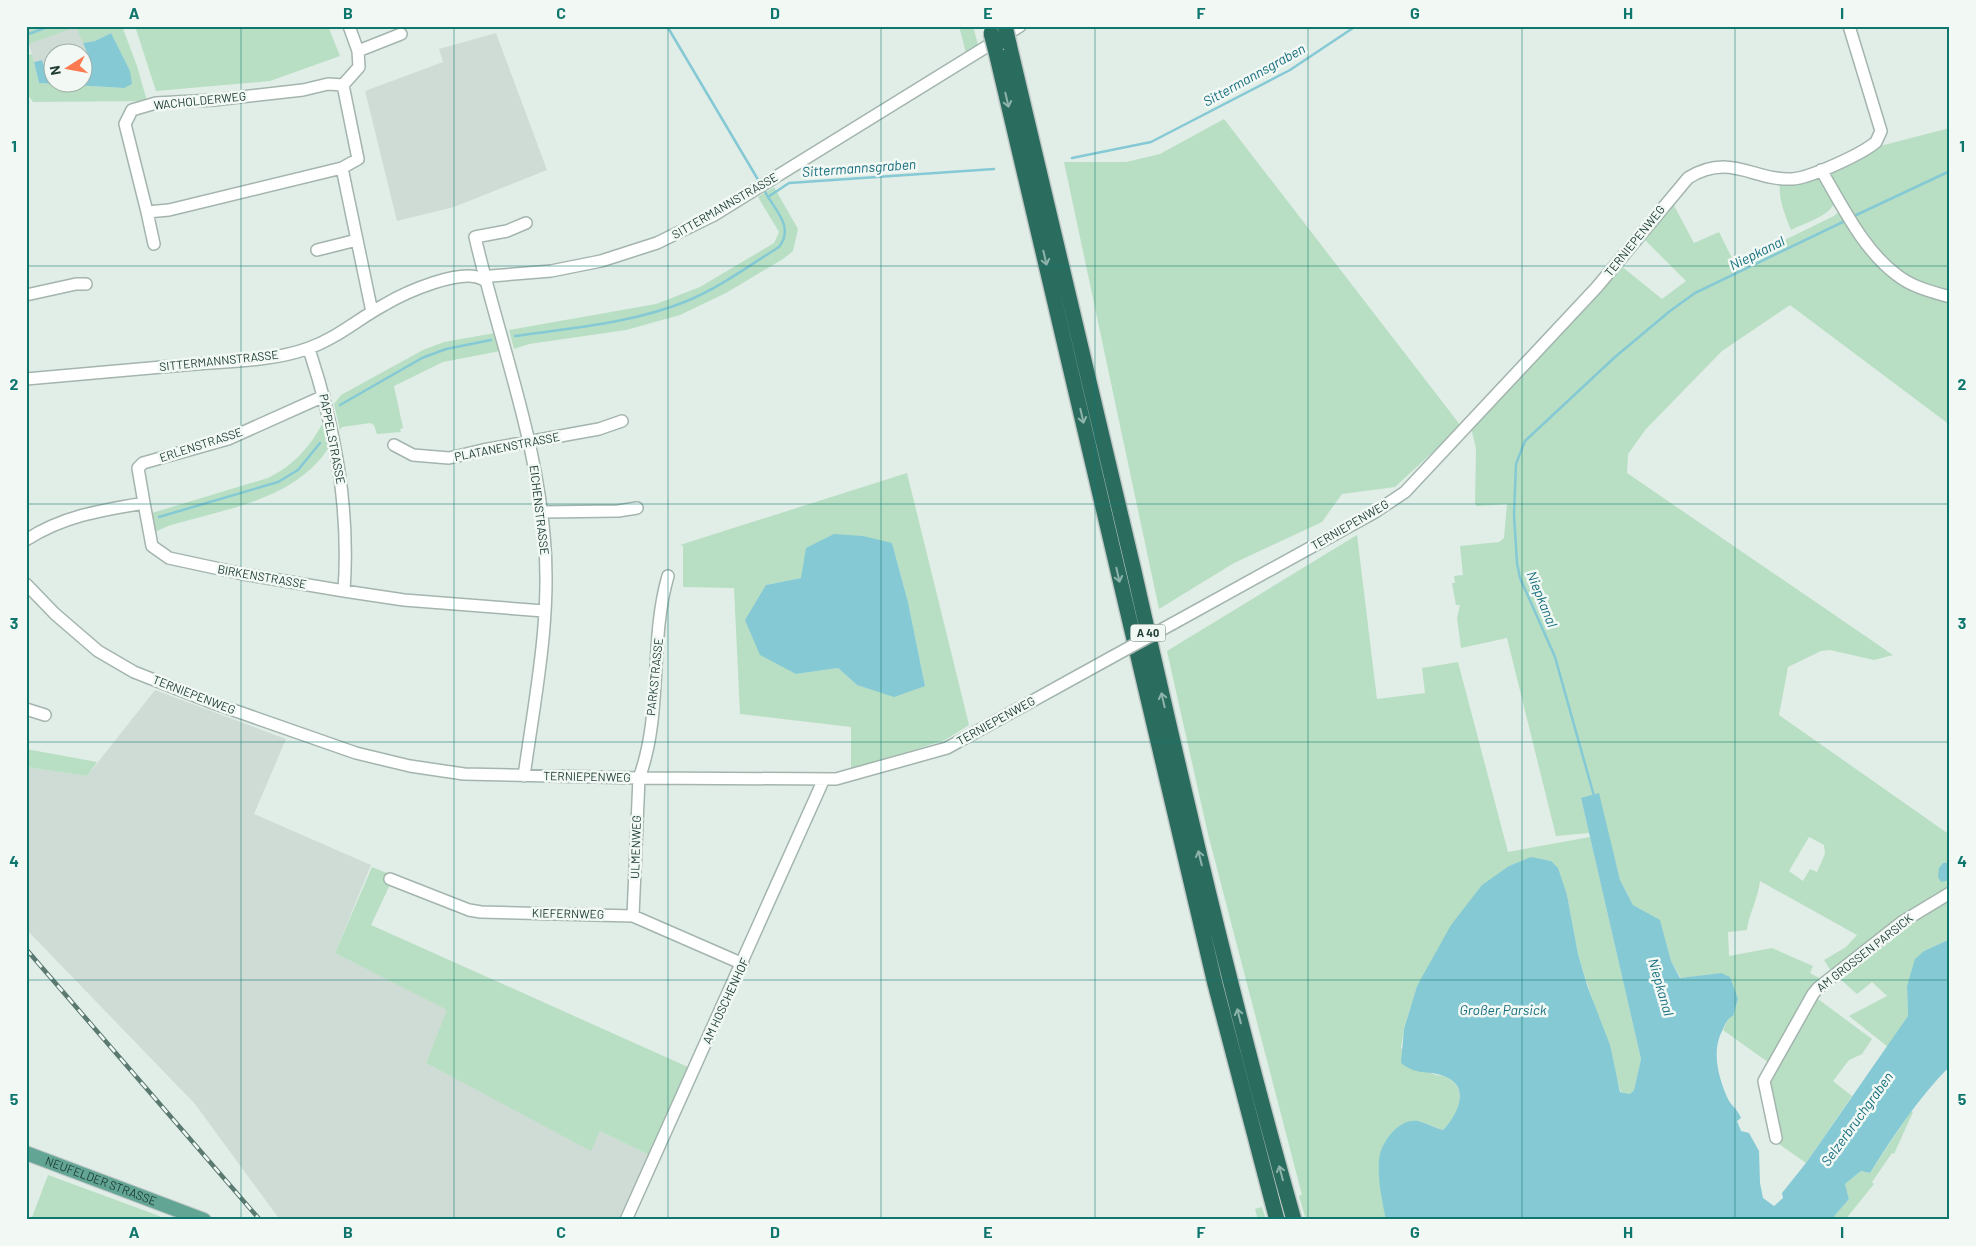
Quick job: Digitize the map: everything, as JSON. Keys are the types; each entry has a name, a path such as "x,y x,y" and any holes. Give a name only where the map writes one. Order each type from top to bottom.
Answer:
{"highway":[{"name":"A 40","path":"1005,26 1077,321 1193,828 1259,1095 1294,1220"},
{"name":"A 40","path":"990,30 1215,984 1277,1220"}],"main road":[{"name":"NEUFELDER STRASSE","path":"26,1153 204,1220"}],"street":[{"path":"147,212 169,210 342,168 358,160 343,85 359,68 358,51 348,26"},
{"name":"SITTERMANNSTRASSE","path":"26,379 248,360 309,348 347,330 372,312 414,290 448,279 470,276 484,280 491,276 551,271 601,261 641,250 714,215 1020,26"},
{"name":"TERNIEPENWEG","path":"26,584 55,614 106,656 134,672 213,703 356,753 410,766 464,774 824,781 858,774 947,748 1375,512 1405,492 1598,287 1688,178 1697,172 1725,167 1792,179 1821,170 1872,146 1880,137 1881,131 1848,26"},
{"path":"358,51 400,34"},
{"name":"WACHOLDERWEG","path":"154,244 125,124 132,110 156,103 214,100 304,90 328,84 343,85"},
{"path":"342,168 372,312"},
{"path":"1821,170 1872,250 1897,276 1925,290 1950,297"},
{"path":"484,280 475,238 506,231 526,223"},
{"path":"317,250 357,240"},
{"name":"EICHENSTRASSE","path":"484,280 495,307 529,442 542,512 546,562 544,610 541,652 524,776"},
{"path":"26,295 76,284 86,284"},
{"name":"PAPPELSTRASSE","path":"309,348 324,396 341,477 345,520 344,591"},
{"name":"ERLENSTRASSE","path":"144,503 138,468 143,463 228,439 324,396"},
{"name":"PLATANENSTRASSE","path":"394,445 413,455 450,458 599,429 622,421"},
{"path":"26,540 63,520 89,512 144,503"},
{"name":"BIRKENSTRASSE","path":"144,503 152,546 169,558 243,574 404,600 544,610"},
{"path":"542,512 618,511 638,508"},
{"name":"PARKSTRASSE","path":"639,778 644,763 655,696 662,598 668,576"},
{"path":"26,709 45,715"},
{"name":"ULMENWEG","path":"633,916 639,778"},
{"name":"AM HOSCHENHOF","path":"626,1220 824,781"},
{"name":"KIEFERNWEG","path":"390,879 469,910 481,912 633,916 743,964"},
{"name":"AM GROSSEN PARSICK","path":"1776,1138 1764,1081 1813,994 1818,988 1902,922 1950,893"}],"shaded area":[{"path":"76,26 83,42 42,42 42,60 34,62 29,44"},
{"path":"496,33 547,170 454,207 397,221 365,91 443,62 439,49"},
{"path":"155,690 286,739 254,814 371,865 335,953 448,1010 426,1063 591,1150 600,1131 649,1155 618,1220 280,1220 195,1104 26,929 26,767 87,776"}],"green space":[{"path":"34,26 122,26 137,66 147,101 33,102 26,92 26,56 32,54 39,83 42,83 42,92 92,92 92,86 124,88 120,53 111,33 95,41 83,42 76,27 26,45 26,29"},
{"path":"135,26 328,26 340,56 270,81 156,91"},
{"path":"959,26 973,26 978,45 966,53"},
{"path":"1224,119 1461,426 1395,487 1342,494 1322,522 1234,563 1159,609 1064,162 1126,162 1160,154"},
{"path":"1950,128 1950,293 1911,280 1889,264 1860,228 1829,177 1829,170 1880,146"},
{"path":"1819,178 1835,201 1823,215 1791,230 1781,199 1781,181 1792,182"},
{"path":"774,187 798,229 793,251 783,259 726,293 680,315 626,330 529,344 514,349 509,330 656,304 700,287 774,243 779,232 758,197"},
{"path":"1671,200 1694,243 1719,232 1735,264 1834,216 1841,210 1895,277 1950,300 1950,425 1790,305 1722,351 1646,429 1628,454 1627,473 1893,655 1874,660 1830,650 1821,651 1788,667 1779,715 1950,835 1950,862 1943,863 1947,882 1950,880 1950,890 1831,971 1824,960 1846,947 1857,935 1760,881 1747,930 1728,932 1729,956 1772,948 1813,966 1810,973 1821,979 1772,1065 1723,1030 1729,1017 1733,1016 1738,999 1721,973 1681,978 1671,961 1660,921 1633,905 1620,880 1612,849 1581,798 1589,833 1556,836 1507,638 1461,648 1457,618 1460,605 1456,605 1452,583 1455,583 1454,576 1463,575 1460,546 1499,542 1504,538 1507,504 1477,506 1475,504 1476,448 1471,428 1620,265 1662,299 1686,281 1642,237","holes":["1809,837 1824,845 1825,854 1817,872 1810,869 1803,881 1789,871"]},
{"path":"495,333 500,351 443,362 394,386 403,428 400,429 401,432 377,434 374,425 370,423 342,427 340,430 334,404 341,395 423,350 444,342"},
{"path":"324,421 329,447 315,465 298,479 278,491 257,500 235,508 168,526 155,532 152,513 268,478 278,473 301,454"},
{"path":"907,473 969,725 945,740 851,770 851,727 740,714 734,588 683,587 683,546 680,545","holes":["892,543 908,602 925,686 857,685 838,668 796,674 766,585 801,578"]},
{"path":"1357,535 1377,699 1425,693 1422,668 1458,662 1508,852 1590,837 1641,1059 1634,1090 1630,1094 1621,1092 1578,954 1567,895 1551,861 1531,858 1509,866 1417,986 1404,1029 1401,1048 1427,1071 1446,1077 1454,1082 1458,1089 1459,1103 1453,1117 1443,1130 1418,1121 1381,1194 1386,1220 1306,1220 1299,1196 1302,1195 1208,834 1167,651"},
{"path":"26,749 97,762 87,776 26,767"},
{"path":"372,867 394,876 371,925 688,1067 649,1155 600,1131 591,1151 426,1063 447,1010 335,953"},
{"path":"1950,895 1950,939 1924,951 1907,986 1908,1016 1888,1047 1849,1016 1887,996 1872,982 1857,994 1840,979 1843,975 1841,973 1905,923"},
{"path":"1814,996 1872,1039 1862,1054 1849,1060 1833,1081 1852,1096 1806,1163 1779,1144 1766,1088"},
{"path":"1911,1111 1913,1112 1894,1154 1892,1153 1872,1182 1874,1184 1845,1220 1831,1220 1849,1199 1845,1184 1861,1171 1870,1173"},
{"path":"48,1175 154,1214 169,1220 31,1220"},
{"path":"1262,1207 1266,1220 1258,1220 1255,1209"}],"water":[{"path":"111,33 130,71 132,84 124,88 92,86 92,42 89,42"},
{"path":"42,60 42,83 39,83 34,62"},
{"path":"834,534 863,536 892,543 908,602 925,686 894,697 857,685 838,668 796,674 760,655 745,620 766,585 801,578 806,548"},
{"name":"Großer Parsick","path":"1599,793 1620,880 1633,905 1660,920 1671,961 1680,978 1721,973 1730,977 1738,999 1733,1016 1726,1022 1719,1039 1717,1056 1719,1074 1728,1099 1741,1118 1737,1121 1741,1131 1749,1133 1759,1151 1760,1183 1763,1198 1774,1206 1783,1198 1782,1193 1806,1163 1908,1016 1907,986 1915,959 1924,951 1950,939 1950,1066 1917,1104 1870,1173 1861,1171 1845,1184 1849,1199 1831,1220 1386,1220 1379,1170 1380,1154 1385,1142 1399,1126 1411,1121 1418,1121 1443,1130 1457,1110 1460,1095 1454,1082 1446,1077 1413,1070 1401,1063 1404,1029 1417,986 1451,925 1482,885 1509,866 1531,857 1551,861 1558,868 1567,895 1578,954 1588,988 1610,1045 1620,1092 1630,1094 1634,1090 1641,1059 1581,798"},
{"path":"1950,862 1950,880 1941,882 1938,877 1939,868 1943,863"}],"waterway":[{"path":"26,35 50,26"},
{"path":"667,26 760,183"},
{"name":"Sittermannsgraben","path":"1072,158 1151,142 1290,70 1356,26"},
{"name":"Sittermannsgraben","path":"515,336 602,324 646,315 687,301 711,290 779,247 785,234 785,228 768,197 789,183 994,169"},
{"name":"Niepkanal","path":"1852,217 1950,171"},
{"path":"763,188 768,197"},
{"name":"Niepkanal","path":"1594,796 1555,657 1520,578 1517,563 1514,515 1516,464 1525,441 1615,357 1670,311 1695,293 1847,220"},
{"name":"Sittermannsgraben","path":"340,405 422,358 446,349 491,340"},
{"name":"Sittermannsgraben","path":"159,517 278,482 298,470 320,443"}],"railway":[{"path":"26,949 260,1220"}],"water label":[{"name":"Selzerbruchgraben","path":"1857,1119"}]}
